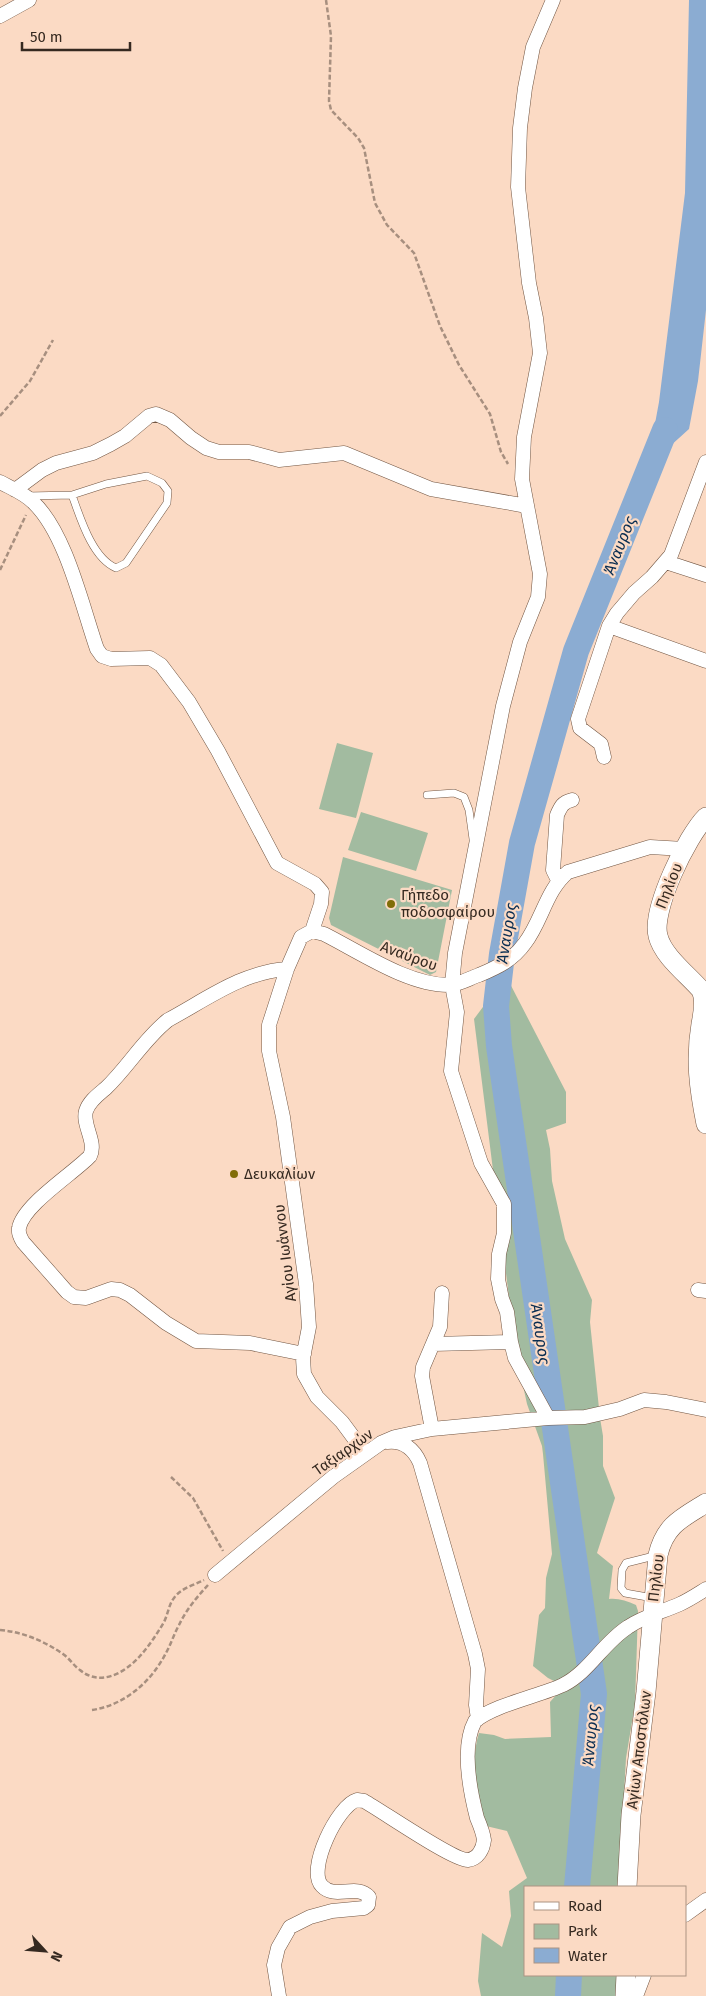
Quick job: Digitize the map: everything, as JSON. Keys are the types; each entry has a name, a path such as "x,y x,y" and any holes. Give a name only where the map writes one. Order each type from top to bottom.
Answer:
{"main road":[{"name":"Πηλίου","path":"706,817 695,830 684,849 658,912 657,934 666,950 703,986 703,1006 697,1058 706,1124"},
{"name":"Πηλίου","path":"653,1606 658,1555 664,1538 674,1524 706,1503"},
{"name":"Αγίων Αποστόλων","path":"627,1886 631,1815 646,1692 653,1606"},
{"path":"625,1996 626,1976"}],"street":[{"path":"0,16 29,0"},
{"path":"550,1418 522,1373 511,1342 507,1312 498,1279 499,1254 504,1233 504,1204 481,1163 451,1071 457,1012 452,985 455,953 503,706 518,650 538,597 540,574 522,479 524,437 540,353 528,274 518,187 520,128 525,88 533,47 553,0"},
{"path":"0,482 25,496 42,470 56,463 93,453 125,436 149,416 156,414 170,420 206,448 219,452 249,452 279,460 344,454 430,489 527,506"},
{"path":"604,757 601,744 580,728 578,719 609,626 616,613 666,562 675,546 703,479 706,462"},
{"name":"Αγίου Ιωάννου","path":"25,496 58,538 73,576 97,649 102,656 112,659 150,658 168,672 190,702 218,751 276,863 307,880 322,892 322,904 312,930 301,938 287,969 269,1025 268,1040 283,1116 306,1284 309,1327 304,1354 304,1374 312,1391 342,1422 365,1453"},
{"path":"666,562 706,575"},
{"path":"609,626 706,661"},
{"path":"572,800 561,806 558,815 553,870 558,880 568,872 650,847 684,849"},
{"name":"Αναύρου","path":"312,930 324,934 404,974 430,983 452,985 509,961 526,943 558,880"},
{"path":"287,969 240,979 168,1020 159,1028 121,1074 88,1105 85,1118 92,1148 90,1156 31,1209 20,1223 19,1234 23,1242 64,1289 74,1297 86,1298 111,1289 120,1290 130,1295 166,1323 196,1341 250,1343 304,1354"},
{"path":"432,1429 422,1376 441,1324 442,1293"},
{"path":"433,1344 511,1342"},
{"name":"Ταξιαρχών","path":"215,1576 333,1477 365,1453 381,1443 396,1437 432,1429 550,1418 585,1417 644,1400 655,1400 706,1410"},
{"path":"279,1996 274,1965 278,1948 290,1927 310,1917 364,1908 368,1905 369,1896 366,1893 357,1891 332,1892 324,1889 317,1878 318,1862 322,1851 339,1815 352,1801 357,1800 370,1805 450,1854 468,1860 476,1857 483,1846 483,1834 472,1796 468,1763 472,1730 478,1719 476,1705 478,1676 475,1654 420,1463 408,1447 397,1442 381,1443"},
{"path":"478,1719 564,1684 578,1675 617,1635 653,1606 681,1604 706,1589"},
{"path":"686,1914 706,1900"},
{"path":"636,1996 644,1976"}],"lane":[{"path":"25,496 72,495 106,484 147,476 162,484 168,491 167,503 126,563 116,568 101,557 90,541 72,495"},
{"path":"427,796 454,793 465,798 469,810 475,855"},
{"path":"653,1606 625,1594 621,1588 622,1570 626,1563 658,1555"}],"path":[{"path":"326,0 331,36 329,101 332,110 358,138 364,148 375,202 387,225 414,253 440,326 459,365 490,414 501,452 508,465"},
{"path":"0,416 30,381 53,340"},
{"path":"0,570 21,522 25,496"},
{"path":"172,1477 193,1498 230,1562"},
{"path":"0,1630 22,1633 44,1643 65,1655 80,1671 92,1677 103,1678 117,1675 136,1661 150,1644 164,1622 174,1597 185,1589 215,1576"},
{"path":"92,1710 110,1706 127,1697 151,1675 166,1653 189,1608 215,1576"}],"green space":[{"path":"337,743 373,753 356,818 319,809"},
{"path":"361,812 428,833 416,871 348,850"},
{"name":"Γήπεδο ποδοσφαίρου","path":"343,857 452,890 436,972 430,975 331,925 329,918"},
{"path":"506,976 566,1092 566,1123 546,1130 550,1149 552,1181 565,1239 592,1300 590,1322 603,1436 603,1466 615,1498 597,1553 613,1566 609,1599 619,1599 636,1605 638,1611 635,1704 626,1758 619,1886 524,1886 524,1976 618,1976 618,1996 481,1996 478,1981 482,1933 502,1947 511,1916 509,1891 527,1878 507,1831 486,1826 478,1792 475,1768 476,1745 479,1733 505,1739 551,1737 550,1702 558,1693 556,1682 533,1666 539,1615 545,1608 546,1578 552,1554 543,1454 527,1404 516,1353 474,1019"}],"water":[{"path":"689,0 706,0 706,310 698,381 689,429 647,467 659,402 685,193"}],"waterway":[{"name":"Άναυρος","path":"577,1886 594,1694 499,1046 496,1006 502,954 522,843 576,651 665,430"},
{"name":"Άναυρος","path":"568,1996 569,1976"}],"place":[{"name":"Γήπεδο ποδοσφαίρου","path":"391,904"},
{"name":"Δευκαλίων","path":"234,1174"}]}
